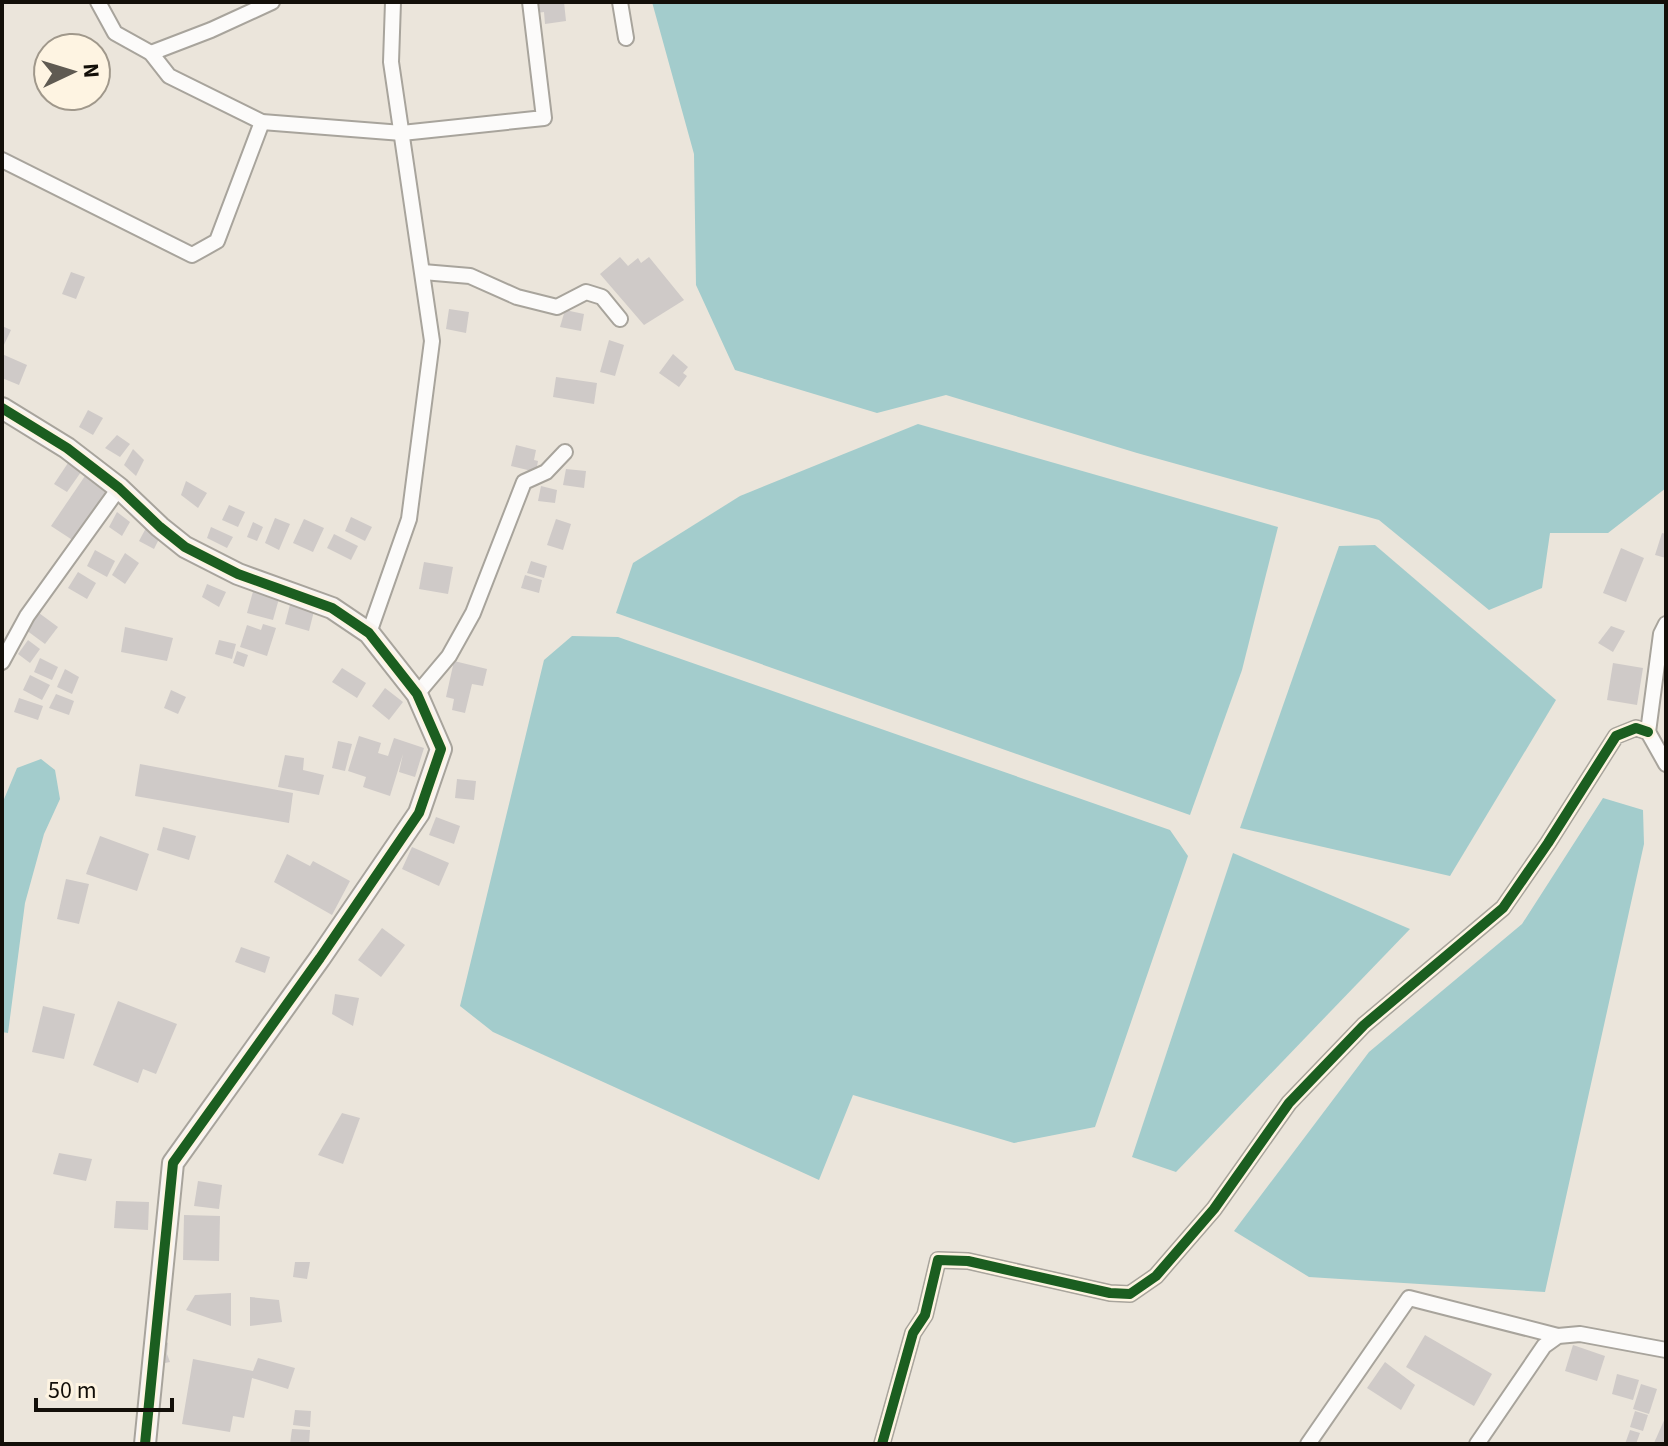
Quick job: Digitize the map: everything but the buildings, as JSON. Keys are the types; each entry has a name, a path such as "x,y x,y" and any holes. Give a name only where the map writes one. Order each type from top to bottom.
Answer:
{"street":[{"path":"98,2 115,33 151,53 169,76 262,122 402,133 544,118 530,2"},
{"path":"151,53 272,2"},
{"path":"369,633 409,519 432,341 391,62 393,2"},
{"path":"620,2 626,38"},
{"path":"2,160 192,255 217,241 262,122"},
{"path":"423,272 470,276 517,297 557,307 586,292 602,297 620,319"},
{"path":"2,408 67,448 119,488 185,547 238,574 332,608 369,633 417,694 441,749 419,813 173,1163 145,1444"},
{"path":"417,694 449,656 473,613 524,482 546,472 565,452"},
{"path":"2,662 27,616 119,488"},
{"path":"1666,624 1661,634 1648,732 1666,764"},
{"path":"882,1444 913,1333 925,1315 938,1260 968,1261 1110,1293 1130,1294 1156,1276 1214,1209 1289,1103 1364,1025 1503,908 1616,736 1636,728 1648,732"},
{"path":"1308,1444 1409,1298 1558,1336 1580,1334 1666,1350"},
{"path":"1477,1444 1544,1346 1558,1336"}],"water":[{"path":"652,2 1666,2 1666,488 1608,533 1550,533 1542,588 1489,610 1379,520 1137,453 946,395 877,413 735,370 696,285 694,154"},
{"path":"918,424 1278,527 1242,670 1190,815 616,613 633,563 740,496"},
{"path":"1375,545 1556,700 1450,876 1240,828 1339,546"},
{"path":"572,636 618,637 1170,830 1188,856 1095,1127 1014,1143 853,1095 819,1180 493,1032 460,1006 544,660"},
{"path":"41,759 55,770 60,799 44,834 25,903 8,1033 2,1032 2,804 17,768"},
{"path":"1603,798 1643,810 1644,844 1545,1292 1309,1277 1234,1231 1369,1052 1522,924"},
{"path":"1233,853 1410,929 1176,1172 1132,1157"}],"cycle path":[{"path":"2,408 67,448 119,488 185,547 238,574 332,608 369,633 417,694 441,749 419,813 173,1163 145,1444"},
{"path":"882,1444 913,1333 925,1315 938,1260 968,1261 1110,1293 1130,1294 1156,1276 1214,1209 1289,1103 1364,1025 1503,908 1616,736 1636,728 1648,732"}]}
